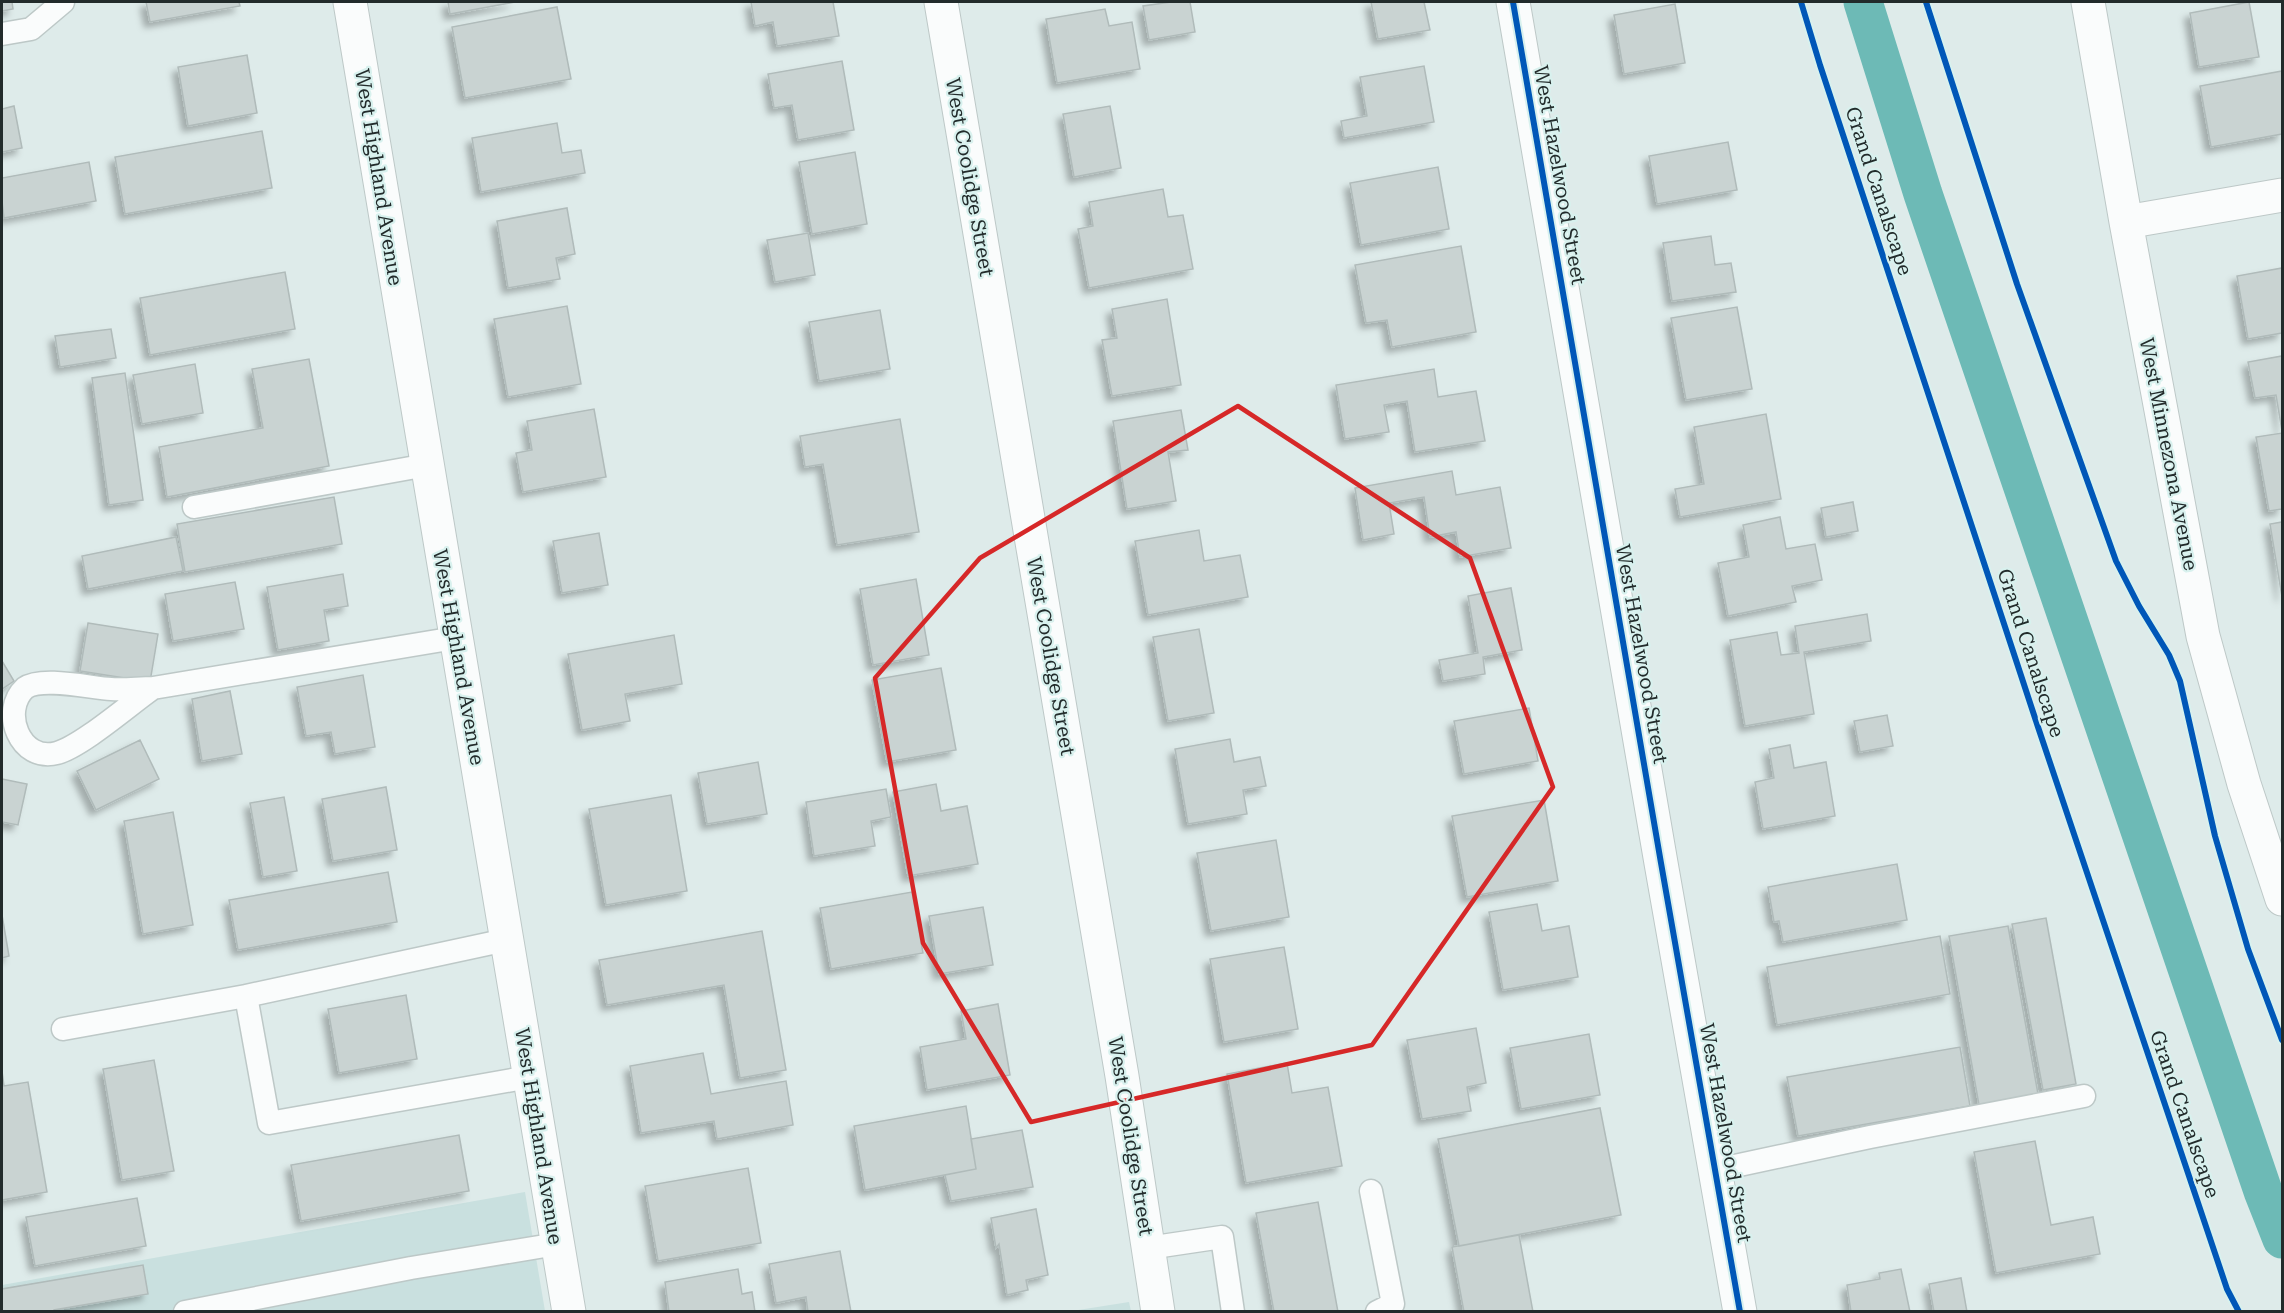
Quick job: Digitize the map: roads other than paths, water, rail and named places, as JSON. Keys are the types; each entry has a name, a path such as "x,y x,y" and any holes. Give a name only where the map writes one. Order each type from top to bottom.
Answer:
{"street":[{"name":"West Highland Avenue","path":"350,2 569,1311"},
{"name":"West Coolidge Street","path":"941,2 1122,1076 1158,1311"},
{"name":"West Hazelwood Street","path":"1513,2 1740,1311"},
{"name":"West Minnezona Avenue","path":"2088,2 2126,222 2203,636 2244,784 2283,899"},
{"path":"2126,222 2283,195"}],"lane":[{"path":"2,34 31,29 63,2"},
{"path":"194,507 427,465"},
{"path":"153,688 87,736 56,753 35,751 20,743 11,724 11,705 25,687 47,683 71,683 112,689 153,688 455,638"},
{"path":"63,1029 246,996 506,940"},
{"path":"246,996 269,1123 529,1077"},
{"path":"1716,1170 1870,1137 2084,1096"},
{"path":"1371,1191 1393,1305 1377,1311"},
{"path":"1148,1248 1222,1237 1233,1311"},
{"path":"184,1311 399,1270 557,1244"}],"waterway":[{"path":"1863,2 1923,194 2263,1191 2282,1239"}]}
